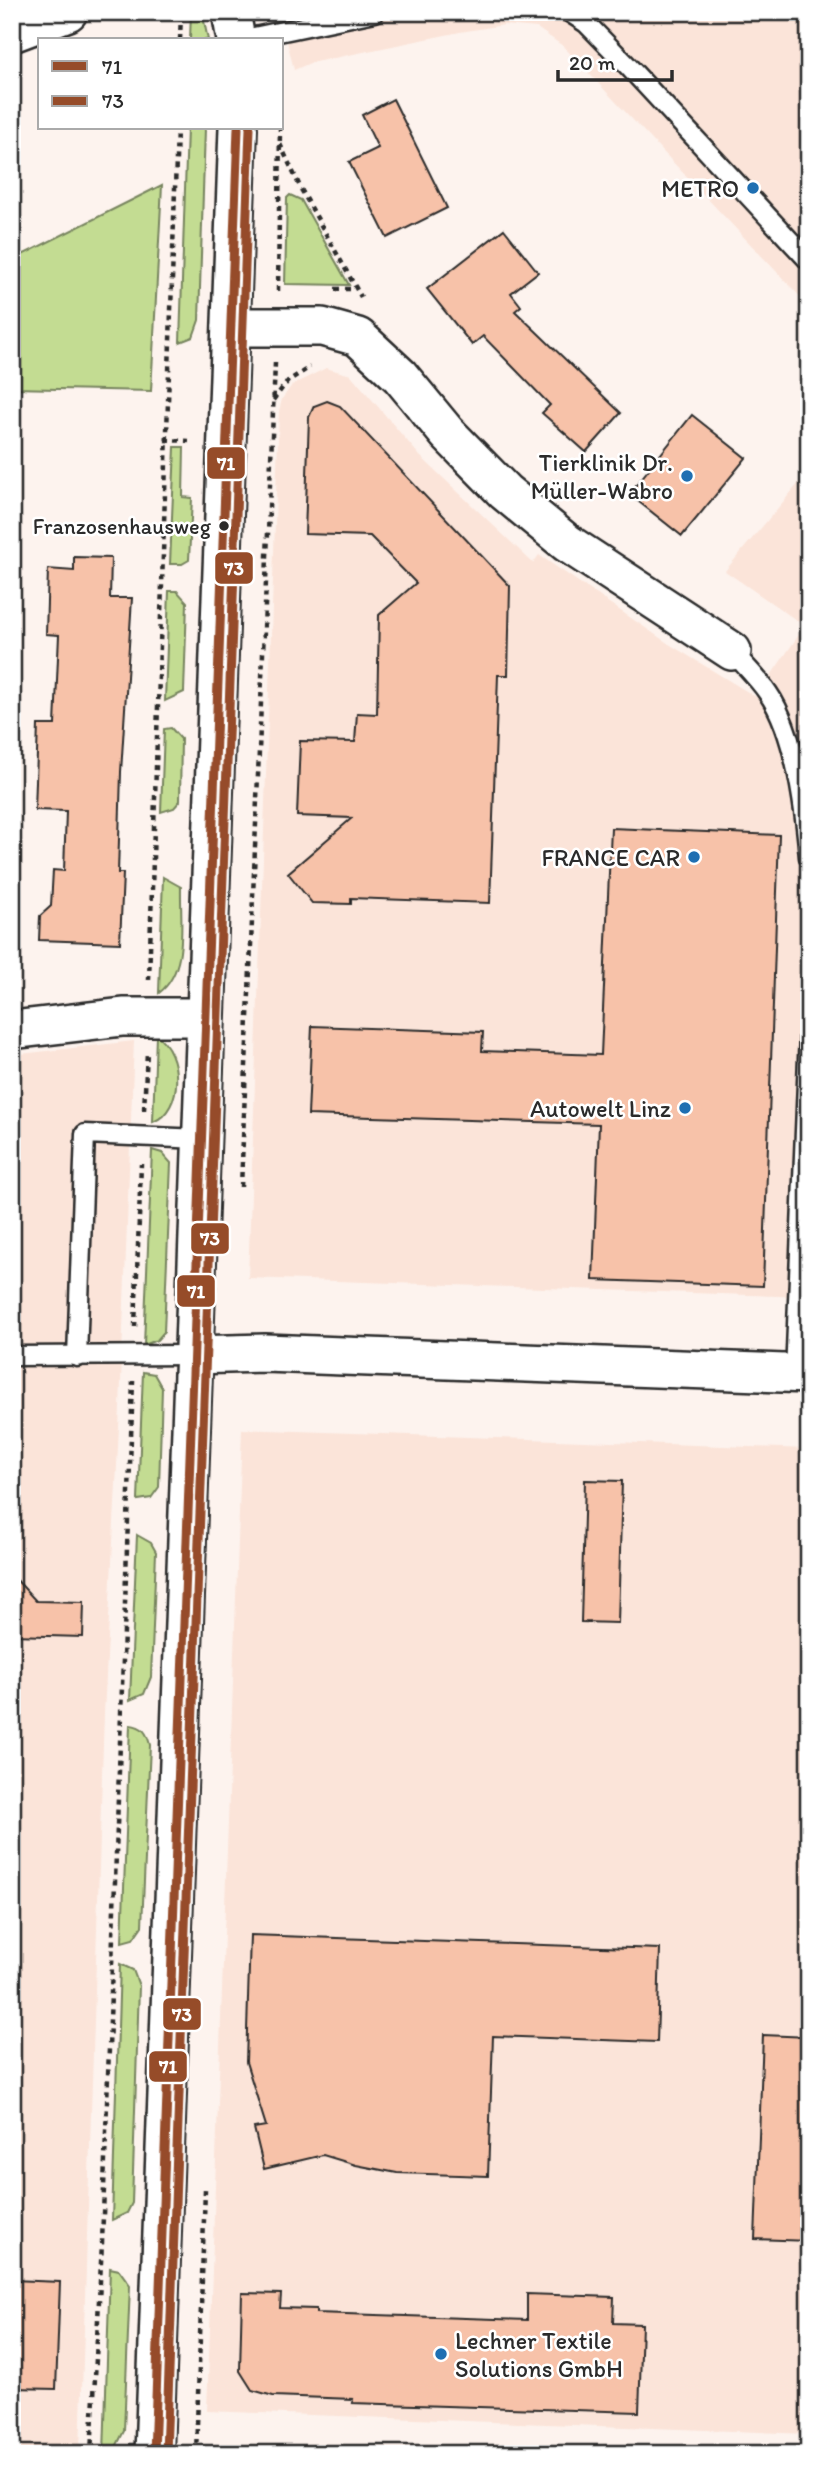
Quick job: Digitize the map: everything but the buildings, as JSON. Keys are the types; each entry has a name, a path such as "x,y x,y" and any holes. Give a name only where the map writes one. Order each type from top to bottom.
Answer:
{"street":[{"path":"12,33 68,12"},
{"path":"231,12 238,38"},
{"path":"154,2454 238,130"},
{"path":"231,327 321,327 358,337 400,376 447,433 505,492 567,543 732,652"},
{"path":"12,1030 148,1015 205,1017"},
{"path":"193,1355 265,1353 802,1374"}],"lane":[{"path":"246,38 326,17 375,12"},
{"path":"569,12 586,23 619,57 809,261"},
{"path":"732,652 769,695 788,741 805,806 809,857"},
{"path":"802,1374 809,1033"},
{"path":"77,1357 85,1134 201,1139"},
{"path":"12,1356 193,1355"}],"path":[{"path":"180,38 181,12"},
{"path":"91,2454 103,2242 177,130"},
{"path":"240,1201 277,327 280,130"},
{"path":"165,440 190,441"},
{"path":"196,2454 205,2176"}],"shaded area":[{"name":"METRO","path":"280,12 809,12 809,306 563,46 537,28 504,25 460,32 310,63 294,70"},
{"path":"326,368 351,375 420,456 533,563 539,555 669,644 756,697 805,626 725,571 809,471 809,1297 248,1278 279,411 282,399 292,385"},
{"path":"134,1041 120,1408 104,1714 80,2452 12,2454 12,1055"},
{"path":"242,1429 809,1449 809,2434 207,2411"}],"green space":[{"path":"191,12 197,12 204,21 208,38 190,38"},
{"path":"187,130 205,130 199,320 193,337 180,342"},
{"path":"162,185 151,391 12,388 12,260"},
{"path":"290,195 301,200 349,285 285,284 287,198"},
{"path":"175,447 184,447 183,497 192,498 189,560 182,564 170,564"},
{"path":"169,591 177,591 187,602 184,692 165,701"},
{"path":"171,728 181,739 180,801 174,808 161,812 164,729"},
{"path":"163,877 181,887 182,930 175,972 159,993"},
{"path":"156,1035 165,1043 171,1054 176,1080 175,1094 170,1106 163,1116 153,1122"},
{"path":"152,1150 162,1153 171,1163 164,1332 157,1340 144,1345"},
{"path":"143,1372 154,1374 162,1388 159,1487 151,1498 138,1500"},
{"path":"137,1535 151,1543 156,1552 151,1677 144,1694 130,1700"},
{"path":"130,1725 144,1731 150,1745 142,1926 133,1939 122,1942"},
{"path":"120,1964 133,1970 139,1986 132,2203 127,2213 112,2220"},
{"path":"110,2268 119,2270 130,2285 124,2431 113,2453 104,2454"}],"transit line":[{"name":"71","path":"154,2454 238,130"},
{"name":"73","path":"166,2454 250,130"}],"place":[{"name":"METRO","path":"753,188"},
{"name":"Tierklinik Dr. Müller-Wabro","path":"687,476"},
{"name":"Franzosenhausweg","path":"224,526"},
{"name":"FRANCE CAR","path":"694,857"},
{"name":"Autowelt Linz","path":"685,1108"},
{"name":"Lechner Textile Solutions GmbH","path":"441,2354"}]}
